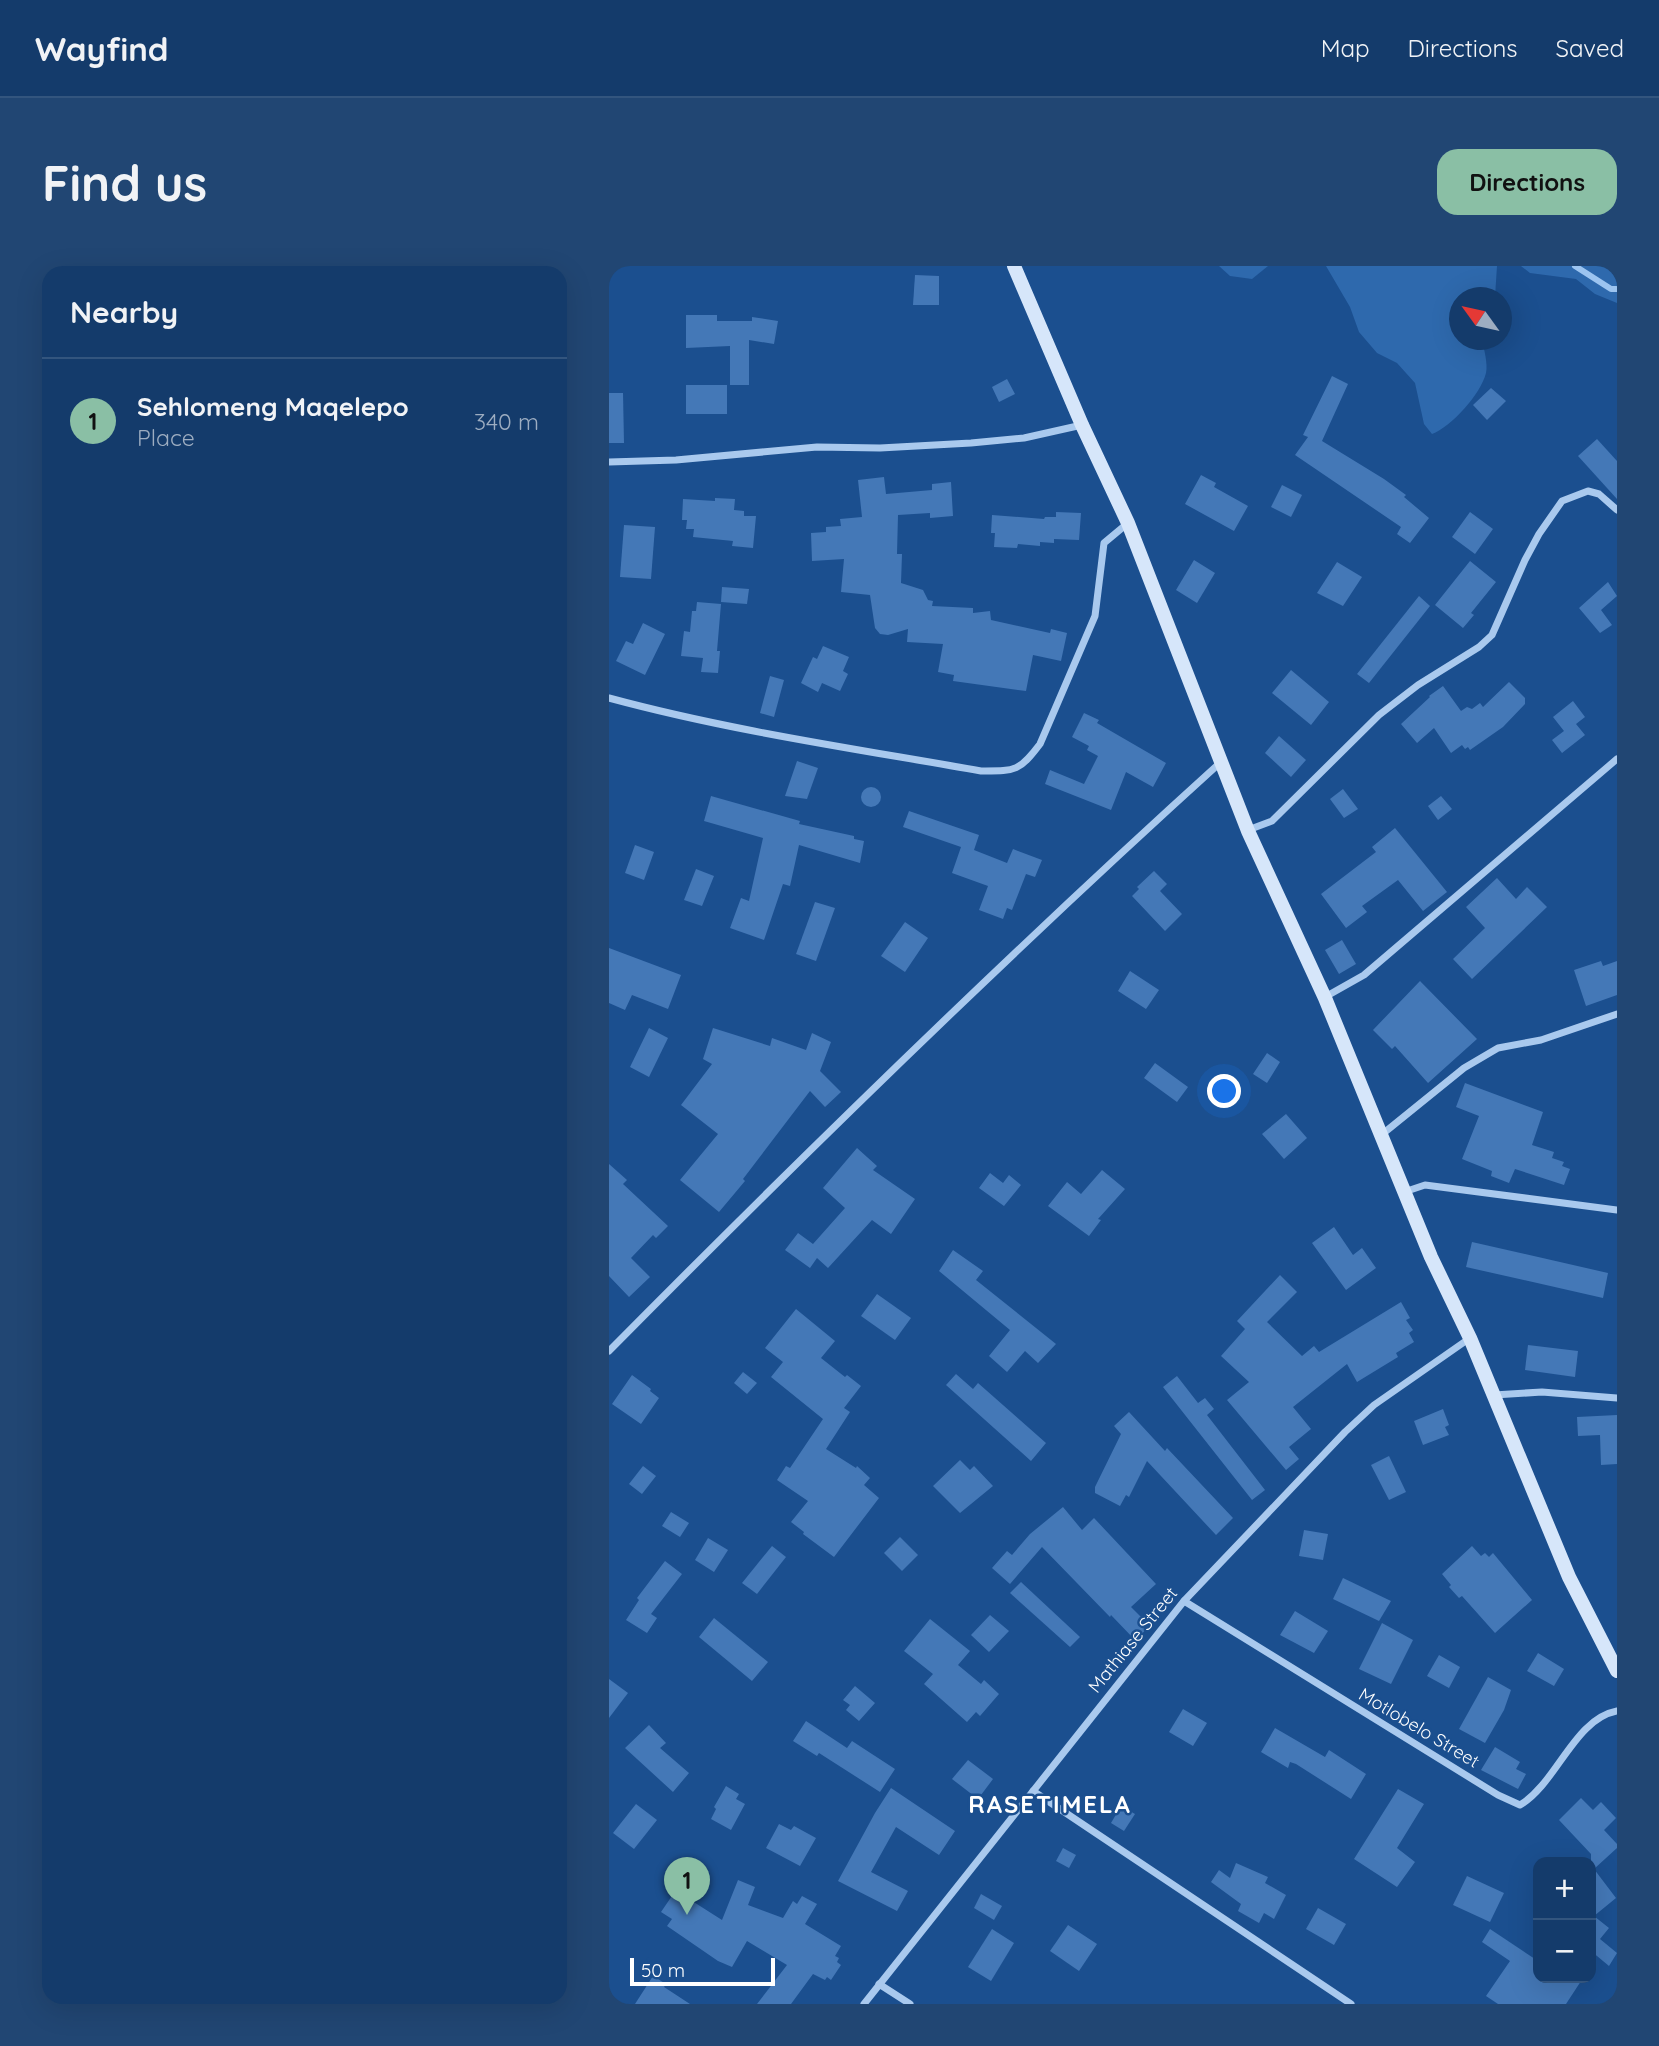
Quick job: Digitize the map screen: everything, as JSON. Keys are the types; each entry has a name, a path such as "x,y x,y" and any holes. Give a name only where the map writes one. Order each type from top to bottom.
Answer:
{"main road":[{"path":"1014,266 1082,425 1128,523 1248,831 1325,998 1430,1257 1470,1338 1569,1577 1617,1671"}],"street":[{"path":"609,462 677,460 817,447 880,449 971,443 1024,438 1082,425"},
{"path":"1248,831 1272,821 1379,715 1418,685 1479,647 1492,635 1530,551 1562,501 1588,491 1599,494 1617,510"},
{"path":"609,698 672,715 789,737 981,771 1013,771 1028,760 1040,744 1095,616 1104,543 1128,523"},
{"path":"1325,998 1364,975 1617,759"},
{"path":"609,1351 892,1069 1221,761"},
{"path":"1380,1137 1464,1068 1498,1048 1541,1040 1617,1014"},
{"path":"1404,1192 1425,1185 1617,1210"},
{"name":"Mathiase Street","path":"864,2004 1184,1601 1374,1405 1470,1338"},
{"path":"1494,1395 1542,1392 1617,1398"},
{"name":"Motlobelo Street","path":"1184,1601 1498,1796 1520,1805 1534,1797 1579,1737 1603,1713 1617,1711"},
{"path":"1033,1791 1351,2004"},
{"path":"879,1984 910,2004"}],"shaded area":[{"path":"1219,266 1268,266 1252,279 1230,276"},
{"path":"1326,266 1497,266 1496,287 1449,287 1449,350 1484,350 1486,373 1472,400 1448,424 1432,434 1424,424 1415,383 1397,363 1377,353 1359,332 1350,307"},
{"path":"1521,266 1617,266 1617,303 1595,294 1576,279 1530,273"}],"building":[{"path":"915,275 939,276 939,305 913,305"},
{"path":"686,315 717,315 717,321 752,321 752,317 778,321 774,344 749,340 749,385 730,385 730,346 686,348"},
{"path":"1332,376 1348,384 1322,441 1384,479 1406,495 1404,497 1429,518 1410,543 1397,534 1401,527 1295,455 1308,437 1303,435"},
{"path":"1007,379 1015,394 999,402 992,387"},
{"path":"686,385 727,385 727,414 686,414"},
{"path":"1491,388 1506,401 1487,420 1473,405"},
{"path":"609,393 623,393 624,443 609,443"},
{"path":"1597,439 1617,461 1617,499 1578,456"},
{"path":"1201,475 1216,483 1214,487 1248,506 1234,531 1185,504"},
{"path":"884,477 886,494 932,490 932,484 951,482 953,516 930,518 930,513 898,515 897,554 902,554 901,583 923,590 928,600 933,601 932,606 973,608 973,613 990,611 991,620 1050,633 1051,629 1067,633 1061,661 1033,655 1026,691 953,681 954,675 938,672 943,644 907,642 908,629 888,635 880,634 875,628 870,595 841,592 844,559 812,561 811,533 826,532 826,527 841,526 840,519 862,517 858,480"},
{"path":"1282,485 1302,495 1291,517 1271,507"},
{"path":"715,498 735,499 734,510 744,511 744,516 756,516 753,548 732,546 733,541 693,537 694,529 686,529 687,520 682,520 683,499 715,501"},
{"path":"1056,512 1081,513 1079,540 1054,539 1054,543 1040,542 1040,546 1018,544 1017,548 994,547 995,533 991,533 992,515 1044,519 1056,517"},
{"path":"1470,512 1493,529 1475,554 1452,537"},
{"path":"624,525 655,527 651,579 620,577"},
{"path":"1194,560 1215,573 1197,603 1176,590"},
{"path":"1470,561 1496,582 1471,613 1474,615 1463,628 1435,605"},
{"path":"1337,562 1362,577 1343,606 1317,593"},
{"path":"1608,582 1617,596 1601,610 1612,625 1600,633 1579,608"},
{"path":"722,587 749,589 747,604 721,602"},
{"path":"1419,596 1430,606 1369,683 1357,674"},
{"path":"697,602 721,604 718,673 701,672 703,658 681,656 684,631 690,632 692,611 696,611"},
{"path":"643,623 665,634 645,675 616,661 626,641 633,644"},
{"path":"823,646 849,657 843,671 848,674 840,691 822,683 818,692 801,683 813,657 817,659"},
{"path":"1291,670 1329,702 1311,725 1272,693"},
{"path":"770,676 784,680 774,717 760,713"},
{"path":"1509,682 1525,698 1525,704 1503,727 1470,750 1462,745 1451,753 1434,728 1417,743 1401,724 1443,686 1461,711 1467,707 1472,709 1480,703 1483,707"},
{"path":"1573,701 1585,717 1576,724 1585,735 1562,753 1552,740 1564,731 1553,717"},
{"path":"1084,713 1166,763 1153,787 1126,772 1111,810 1045,784 1050,770 1084,784 1098,756 1087,750 1089,746 1072,737"},
{"path":"1279,736 1306,760 1291,777 1265,753"},
{"path":"797,761 818,768 807,799 785,796"},
{"path":"867,787 875,787 881,797 875,807 867,807 861,801 861,793"},
{"path":"1343,789 1358,809 1344,818 1330,799"},
{"path":"711,796 800,821 799,824 854,836 854,839 864,841 860,863 799,845 790,886 783,884 764,940 730,928 741,898 749,901 763,838 704,821"},
{"path":"1441,796 1452,809 1438,820 1428,806"},
{"path":"909,811 979,835 974,850 1007,863 1013,849 1042,860 1035,877 1026,874 1012,910 1007,908 1003,919 979,910 988,886 952,873 961,847 903,827"},
{"path":"1395,828 1447,892 1423,911 1398,880 1362,906 1367,912 1346,928 1321,894 1376,852 1372,847"},
{"path":"635,845 654,852 644,880 625,873"},
{"path":"696,869 714,876 702,906 684,900"},
{"path":"1154,871 1167,884 1160,891 1182,914 1165,931 1132,896 1139,889 1137,887"},
{"path":"1497,878 1516,899 1527,887 1547,907 1472,979 1453,959 1485,928 1466,907"},
{"path":"815,902 835,908 816,961 796,954"},
{"path":"905,922 928,938 905,972 881,956"},
{"path":"1342,940 1356,964 1339,974 1325,950"},
{"path":"609,948 681,975 668,1009 632,995 625,1010 609,1003"},
{"path":"1601,961 1603,966 1617,961 1617,995 1586,1006 1574,970"},
{"path":"1130,971 1159,990 1146,1009 1118,991"},
{"path":"1420,981 1477,1039 1428,1083 1395,1046 1392,1049 1373,1030"},
{"path":"649,1028 668,1038 649,1077 630,1067"},
{"path":"713,1028 770,1046 772,1038 806,1050 812,1033 831,1042 820,1071 841,1092 825,1107 810,1091 743,1179 745,1181 719,1212 680,1180 718,1134 681,1105 712,1064 703,1059"},
{"path":"1267,1053 1280,1062 1267,1083 1253,1074"},
{"path":"1155,1063 1188,1087 1177,1102 1144,1078"},
{"path":"1465,1083 1543,1112 1532,1145 1554,1152 1552,1158 1564,1162 1562,1166 1570,1169 1564,1185 1515,1169 1509,1183 1491,1176 1492,1171 1462,1159 1479,1116 1456,1107"},
{"path":"1286,1114 1307,1138 1284,1159 1262,1134"},
{"path":"857,1148 877,1166 873,1170 915,1199 891,1234 872,1220 828,1268 817,1258 810,1268 785,1250 798,1233 813,1244 845,1208 823,1188"},
{"path":"609,1164 627,1180 623,1184 668,1226 656,1238 653,1235 631,1258 650,1277 629,1297 609,1276"},
{"path":"1102,1170 1125,1189 1098,1219 1101,1220 1089,1236 1048,1206 1067,1182 1081,1194"},
{"path":"990,1173 1003,1183 1009,1175 1021,1185 1004,1206 979,1188"},
{"path":"1334,1227 1353,1255 1362,1248 1376,1268 1346,1290 1312,1243"},
{"path":"1472,1242 1608,1273 1603,1298 1466,1267"},
{"path":"953,1250 983,1271 976,1280 1056,1344 1038,1363 1025,1351 1007,1372 989,1356 1010,1330 939,1271"},
{"path":"1280,1275 1297,1292 1267,1322 1302,1356 1314,1346 1319,1352 1401,1302 1410,1318 1406,1320 1413,1330 1409,1333 1414,1342 1396,1353 1398,1357 1357,1382 1347,1364 1293,1407 1311,1429 1289,1447 1299,1459 1286,1470 1227,1400 1249,1382 1221,1356 1245,1329 1237,1321"},
{"path":"877,1294 911,1318 895,1340 861,1316"},
{"path":"796,1309 835,1341 821,1358 861,1386 844,1408 850,1412 826,1449 856,1468 857,1466 870,1478 864,1485 879,1498 834,1557 791,1522 808,1501 777,1480 786,1466 790,1468 823,1419 771,1377 783,1362 765,1348"},
{"path":"1528,1345 1578,1351 1575,1377 1525,1370"},
{"path":"743,1372 757,1383 747,1394 734,1383"},
{"path":"956,1374 973,1389 978,1383 1046,1443 1031,1461 946,1385"},
{"path":"632,1375 659,1398 641,1424 612,1404"},
{"path":"1177,1376 1198,1403 1205,1398 1214,1409 1207,1415 1265,1490 1252,1500 1163,1387"},
{"path":"1443,1409 1449,1425 1445,1427 1449,1435 1423,1445 1414,1421"},
{"path":"1129,1412 1233,1518 1216,1535 1147,1461 1129,1497 1126,1495 1120,1506 1095,1493 1095,1487 1121,1434 1114,1426"},
{"path":"1617,1415 1617,1464 1601,1465 1600,1435 1578,1436 1577,1417"},
{"path":"1389,1456 1406,1492 1389,1500 1371,1465"},
{"path":"960,1460 970,1470 974,1466 993,1486 960,1513 933,1486"},
{"path":"643,1466 656,1476 642,1494 629,1484"},
{"path":"1063,1507 1082,1530 1094,1518 1156,1584 1131,1607 1150,1626 1135,1640 1042,1547 1010,1584 992,1568 1007,1551 1012,1555 1030,1534"},
{"path":"671,1512 689,1523 680,1537 662,1526"},
{"path":"1304,1530 1328,1534 1323,1560 1299,1556"},
{"path":"900,1537 918,1555 902,1571 884,1553"},
{"path":"708,1538 728,1550 714,1572 695,1560"},
{"path":"772,1546 786,1557 757,1594 742,1583"},
{"path":"1472,1546 1481,1556 1485,1553 1489,1557 1493,1553 1532,1600 1495,1633 1462,1596 1459,1598 1449,1587 1451,1585 1442,1574"},
{"path":"665,1561 682,1574 651,1614 657,1618 647,1633 626,1620 639,1600 637,1598"},
{"path":"1343,1578 1391,1601 1379,1621 1333,1599"},
{"path":"1021,1582 1080,1637 1070,1647 1010,1593"},
{"path":"1295,1611 1328,1631 1314,1653 1280,1635"},
{"path":"990,1615 1009,1631 989,1652 971,1635"},
{"path":"714,1618 768,1662 752,1681 699,1637"},
{"path":"930,1619 970,1651 958,1665 981,1684 984,1680 999,1694 980,1716 976,1712 967,1722 924,1684 933,1674 904,1651"},
{"path":"1382,1623 1413,1640 1391,1684 1359,1669"},
{"path":"1538,1653 1564,1669 1554,1686 1527,1671"},
{"path":"1439,1655 1460,1667 1449,1688 1427,1676"},
{"path":"1488,1677 1511,1690 1504,1710 1485,1743 1459,1729"},
{"path":"609,1679 628,1693 609,1718"},
{"path":"855,1686 875,1703 859,1721 846,1710 850,1705 843,1700"},
{"path":"1183,1709 1207,1723 1193,1746 1169,1732"},
{"path":"806,1721 847,1748 852,1741 895,1769 880,1792 819,1753 817,1756 793,1741"},
{"path":"649,1725 666,1743 660,1748 689,1773 673,1792 625,1748"},
{"path":"1275,1728 1325,1757 1329,1750 1366,1774 1351,1799 1296,1764 1290,1762 1288,1768 1261,1752"},
{"path":"1495,1747 1520,1762 1516,1769 1526,1774 1518,1789 1481,1770"},
{"path":"968,1760 993,1779 978,1799 952,1779"},
{"path":"726,1786 739,1794 736,1799 745,1804 731,1830 711,1819 716,1809 714,1807"},
{"path":"891,1788 955,1831 939,1855 896,1827 871,1872 908,1891 897,1911 838,1881"},
{"path":"1398,1789 1424,1804 1397,1848 1415,1862 1397,1887 1354,1859"},
{"path":"1581,1798 1593,1810 1601,1802 1616,1818 1604,1830 1617,1844 1617,1848 1596,1867 1596,1857 1591,1857 1559,1820"},
{"path":"636,1804 657,1820 634,1849 613,1833"},
{"path":"1121,1806 1135,1814 1124,1831 1111,1823"},
{"path":"779,1824 791,1830 794,1826 816,1838 800,1866 766,1848"},
{"path":"1063,1848 1076,1855 1069,1868 1056,1861"},
{"path":"1236,1863 1268,1877 1265,1883 1286,1895 1274,1919 1264,1913 1259,1923 1238,1911 1241,1904 1211,1882 1219,1870 1230,1878"},
{"path":"1596,1872 1616,1898 1596,1914"},
{"path":"1467,1876 1504,1893 1490,1922 1453,1905"},
{"path":"738,1880 755,1887 748,1905 783,1918 793,1901 797,1904 802,1896 817,1904 805,1924 841,1946 835,1956 839,1958 837,1962 841,1965 831,1980 813,1974 791,2004 757,2004 787,1965 747,1941 732,1967 718,1961 667,1926 672,1919 661,1912 678,1887 691,1896 689,1899 722,1920"},
{"path":"981,1894 1002,1906 994,1920 974,1908"},
{"path":"1318,1908 1346,1924 1334,1945 1306,1929"},
{"path":"1596,1918 1609,1928 1600,1939 1617,1953 1609,1966 1596,1955"},
{"path":"1068,1925 1097,1944 1079,1971 1050,1951"},
{"path":"992,1929 1014,1943 991,1981 968,1967"},
{"path":"1490,1929 1533,1958 1533,1983 1580,1983 1566,2004 1498,2004 1486,1996 1510,1961 1482,1942"},
{"path":"653,1976 666,1984 664,1987 690,2004 635,2004"}],"waterway":[{"path":"1575,266 1611,289 1617,289"}],"place":[{"name":"Sehlomeng Maqelepo","path":"687,1915"}],"district":[{"name":"RASETIMELA","path":"1050,1805"}]}
